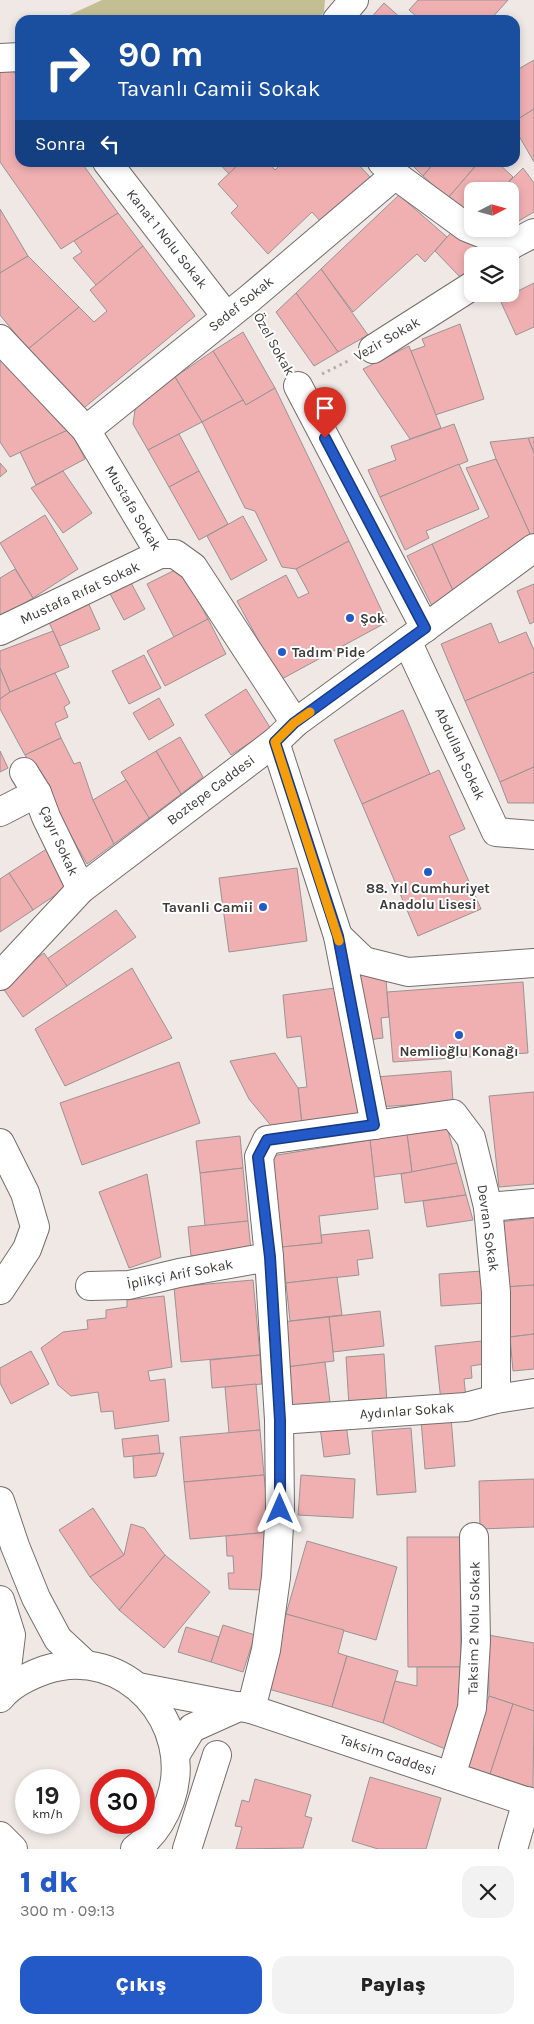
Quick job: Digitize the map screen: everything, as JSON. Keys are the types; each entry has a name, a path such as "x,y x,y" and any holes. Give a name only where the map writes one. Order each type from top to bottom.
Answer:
{"street":[{"path":"341,15 354,0"},
{"path":"0,58 15,57"},
{"name":"Kanat 1 Nolu Sokak","path":"111,167 226,316"},
{"path":"388,169 466,227 515,245"},
{"name":"Sedef Sokak","path":"86,430 226,316 250,299 388,169"},
{"name":"Vezir Sokak","path":"373,349 464,291"},
{"name":"Mustafa Sokak","path":"0,339 86,430 160,554 175,554 193,567 294,723"},
{"name":"Özel Sokak","path":"298,386 416,634"},
{"name":"Boztepe Caddesi","path":"0,976 81,889 275,742 294,723 534,548"},
{"name":"Mustafa Rıfat Sokak","path":"0,631 160,554"},
{"name":"Abdullah Sokak","path":"416,634 496,832 534,835"},
{"path":"176,1754 192,1728 246,1707 266,1650 276,1577 280,1509 280,1420 270,1257 258,1157 267,1140 374,1125 338,936 275,742"},
{"name":"Çayır Sokak","path":"0,812 31,782 81,889"},
{"path":"338,936 364,961 408,972 534,963"},
{"name":"Devran Sokak","path":"374,1125 453,1114 471,1138 488,1207 496,1292 496,1399"},
{"path":"0,1143 25,1193 34,1227 27,1248 5,1277"},
{"path":"488,1207 534,1203"},
{"name":"İplikçi Arif Sokak","path":"90,1286 129,1285 179,1273 270,1257"},
{"name":"Aydınlar Sokak","path":"280,1420 466,1407 496,1399 534,1393"},
{"path":"0,1501 15,1546 36,1598 58,1639 86,1666"},
{"name":"Taksim 2 Nolu Sokak","path":"451,1776 472,1708 476,1641 474,1537"},
{"path":"0,1600 11,1635 2,1696"},
{"path":"2,1696 28,1676 56,1666 86,1666 114,1673 138,1687 156,1706 169,1729 176,1754 175,1786 164,1816 145,1842 135,1849"},
{"name":"Taksim Caddesi","path":"138,1687 246,1707 531,1803"},
{"path":"186,1849 217,1755"},
{"path":"513,1849 531,1803"},
{"path":"0,1836 13,1849"}],"path":[{"name":"Özel Sokak","path":"250,299 298,386"},
{"name":"Vezir Sokak","path":"298,386 373,349"}],"shaded area":[{"path":"102,0 325,0 324,12 321,15 69,15"}],"building":[{"path":"418,0 508,0 494,15 415,15 409,10"},
{"path":"384,3 397,15 373,15"},
{"path":"534,60 534,109 520,118 520,68"},
{"path":"8,64 15,73 15,167 85,167 118,213 61,249 0,162 0,66"},
{"path":"534,109 534,162 520,138 520,118"},
{"path":"223,167 236,167 229,174"},
{"path":"236,167 272,167 275,170 278,167 361,167 370,177 322,223 312,212 268,254 231,213 238,206 218,184"},
{"path":"414,167 431,167 423,176"},
{"path":"431,167 475,167 448,198 423,176"},
{"path":"475,167 502,167 513,177 508,182 464,182 464,212 448,198"},
{"path":"523,168 534,183 534,212 519,221 519,182 509,182"},
{"path":"399,195 447,237 425,262 417,254 353,312 321,269"},
{"path":"0,209 28,256 0,273"},
{"path":"118,213 143,246 96,285 73,258 82,252 74,241"},
{"path":"455,228 464,235 464,238 468,238 481,247 464,247 464,276 461,278 435,251"},
{"path":"143,246 195,316 79,412 28,349 79,307 94,322 107,311 90,290"},
{"path":"28,256 79,307 28,349 0,315 0,273"},
{"path":"321,269 368,335 338,352 296,293"},
{"path":"534,283 534,327 516,335 501,302 519,302 519,290"},
{"path":"296,293 338,352 314,366 276,312"},
{"path":"460,324 484,399 435,415 411,351 425,346 422,339"},
{"path":"243,332 275,388 246,405 213,351"},
{"path":"409,346 441,428 410,439 363,369"},
{"path":"0,351 70,429 10,457 0,442"},
{"path":"213,351 243,400 202,422 175,377"},
{"path":"175,377 202,422 148,450 133,424 136,403"},
{"path":"275,388 349,541 296,569 282,567 255,511 245,508 202,422 243,400 246,405"},
{"path":"454,424 468,461 380,497 368,470 396,460 391,446"},
{"path":"70,429 85,459 36,485 20,452"},
{"path":"179,434 199,471 169,487 148,450"},
{"path":"534,437 534,453 528,438"},
{"path":"528,438 534,453 534,534 531,536 490,442"},
{"path":"496,459 531,536 454,593 432,544 489,517 466,468"},
{"path":"0,463 7,471 0,477"},
{"path":"459,464 479,509 426,531 429,538 405,550 380,497"},
{"path":"63,471 92,513 63,533 31,488"},
{"path":"199,471 228,524 199,540 169,487"},
{"path":"45,515 78,569 33,598 0,543"},
{"path":"243,516 267,560 231,580 207,536"},
{"path":"349,541 387,622 280,680 237,601 286,575 298,598 309,593 296,569"},
{"path":"432,544 454,593 433,608 407,556"},
{"path":"181,567 208,619 174,637 147,584"},
{"path":"15,569 33,598 0,618 0,578"},
{"path":"129,579 145,609 124,620 108,590"},
{"path":"534,584 534,622 530,624 517,591"},
{"path":"86,598 100,629 60,646 46,616"},
{"path":"208,619 226,654 165,686 147,651"},
{"path":"491,623 499,643 526,632 534,650 534,672 465,701 441,644"},
{"path":"53,631 69,667 10,692 0,668 0,651"},
{"path":"144,655 161,688 129,704 112,671"},
{"path":"0,668 10,692 0,699"},
{"path":"534,672 534,767 500,782 465,701"},
{"path":"55,673 70,703 64,707 68,717 55,723 61,738 25,755 0,709 0,699 10,692"},
{"path":"246,689 271,729 231,755 205,715"},
{"path":"159,698 174,725 149,740 133,713"},
{"path":"403,710 430,774 362,804 334,740"},
{"path":"180,737 203,777 181,794 156,751"},
{"path":"61,738 74,764 80,762 93,800 114,844 87,864 25,755"},
{"path":"0,751 8,768 0,772"},
{"path":"156,751 181,794 149,818 121,772"},
{"path":"534,767 534,803 508,803 500,782"},
{"name":"88. Yıl Cumhuriyet Anadolu Lisesi","path":"439,770 465,829 449,836 481,909 418,936 362,804"},
{"path":"126,780 149,818 114,844 93,800"},
{"path":"48,848 72,884 33,910 9,873"},
{"name":"Tavanli Camii","path":"297,868 307,941 229,952 219,878"},
{"path":"9,873 33,910 0,932 0,879"},
{"path":"116,910 136,937 67,986 47,959"},
{"path":"44,953 67,986 23,1017 0,984"},
{"path":"385,967 389,1017 381,1018 383,1038 368,1040 352,969"},
{"path":"132,968 172,1038 65,1086 35,1029"},
{"name":"Nemlioğlu Konağı","path":"523,982 528,1053 393,1062 387,992"},
{"path":"335,988 365,1119 302,1125 298,1088 307,1087 301,1036 287,1038 283,995"},
{"path":"275,1053 298,1088 302,1125 273,1128 249,1099 230,1061"},
{"path":"179,1062 200,1123 82,1165 60,1103"},
{"path":"451,1071 453,1102 378,1107 376,1077"},
{"path":"534,1092 534,1184 499,1187 489,1096"},
{"path":"447,1127 457,1163 412,1172 407,1134"},
{"path":"407,1134 412,1172 374,1177 370,1140"},
{"path":"240,1136 243,1168 200,1173 196,1141"},
{"path":"370,1140 378,1209 319,1216 322,1243 282,1247 271,1156"},
{"path":"457,1163 466,1195 405,1203 401,1174"},
{"path":"243,1168 248,1221 205,1226 200,1173"},
{"path":"147,1174 161,1257 129,1268 99,1192"},
{"path":"466,1195 473,1220 427,1227 423,1201"},
{"path":"534,1218 534,1285 505,1287 499,1222"},
{"path":"248,1221 251,1250 191,1256 188,1227"},
{"path":"369,1230 373,1258 357,1260 359,1275 286,1283 282,1247 322,1243 321,1235"},
{"path":"482,1271 485,1303 441,1306 439,1274"},
{"path":"337,1277 342,1315 290,1321 286,1283"},
{"path":"253,1280 260,1355 181,1362 174,1287"},
{"path":"534,1285 534,1334 510,1337 505,1287"},
{"path":"164,1296 172,1367 148,1371 150,1381 165,1379 169,1421 115,1429 113,1411 101,1412 98,1392 71,1396 58,1385 41,1348 63,1332 88,1329 87,1320 106,1318 106,1310 127,1307 127,1300"},
{"path":"380,1311 384,1346 333,1352 329,1317"},
{"path":"329,1317 334,1361 287,1367 282,1322"},
{"path":"534,1334 534,1369 513,1371 510,1337"},
{"path":"482,1341 484,1364 471,1366 472,1378 464,1379 466,1398 441,1401 435,1346"},
{"path":"31,1351 49,1384 11,1404 0,1383 0,1368"},
{"path":"384,1354 387,1403 349,1406 346,1357"},
{"path":"260,1355 262,1384 212,1388 210,1360"},
{"path":"325,1362 330,1402 291,1406 287,1367"},
{"path":"256,1384 260,1430 229,1433 225,1387"},
{"path":"451,1418 455,1466 425,1469 421,1420"},
{"path":"346,1424 350,1454 324,1457 320,1427"},
{"path":"411,1428 416,1492 377,1495 372,1431"},
{"path":"260,1430 264,1475 184,1482 180,1437"},
{"path":"158,1435 160,1453 124,1457 122,1439"},
{"path":"164,1453 156,1476 134,1478 133,1456"},
{"path":"264,1475 270,1532 190,1539 184,1482"},
{"path":"301,1475 355,1479 353,1518 298,1515"},
{"path":"534,1479 534,1527 480,1529 479,1481"},
{"path":"93,1508 124,1555 90,1577 59,1530"},
{"path":"131,1524 144,1528 165,1555 119,1610 90,1577 124,1555"},
{"path":"270,1532 264,1590 229,1589 228,1573 234,1573 233,1556 227,1556 226,1536"},
{"path":"407,1537 460,1537 461,1667 408,1667"},
{"path":"307,1541 397,1567 376,1640 286,1614"},
{"path":"165,1555 210,1592 164,1648 119,1610"},
{"path":"286,1614 344,1630 338,1653 347,1656 332,1707 265,1688"},
{"path":"223,1625 255,1635 243,1672 211,1662"},
{"path":"186,1627 219,1637 211,1662 178,1652"},
{"path":"488,1635 534,1643 534,1711 489,1696"},
{"path":"347,1656 398,1671 383,1723 332,1707"},
{"path":"417,1667 461,1667 461,1715 450,1751 383,1723 395,1681 417,1686"},
{"path":"489,1696 513,1704 490,1774 467,1766"},
{"path":"513,1704 534,1711 533,1788 490,1774"},
{"path":"370,1777 441,1798 426,1849 378,1849 352,1841"},
{"path":"255,1779 311,1795 305,1816 312,1818 303,1848 236,1849 242,1827 235,1826 242,1800 249,1802"}],"slow traffic":[{"path":"310,712 294,723 275,742 339,941"}],"place":[{"name":"Şok","path":"350,618"},
{"name":"Tadım Pide","path":"282,652"},
{"name":"88. Yıl Cumhuriyet Anadolu Lisesi","path":"428,872"},
{"name":"Tavanli Camii","path":"263,907"},
{"name":"Nemlioğlu Konağı","path":"459,1035"}],"route":[{"path":"280,1509 280,1420 270,1257 258,1157 267,1140 374,1125 338,936 275,742 294,723 425,628 325,438"}]}
